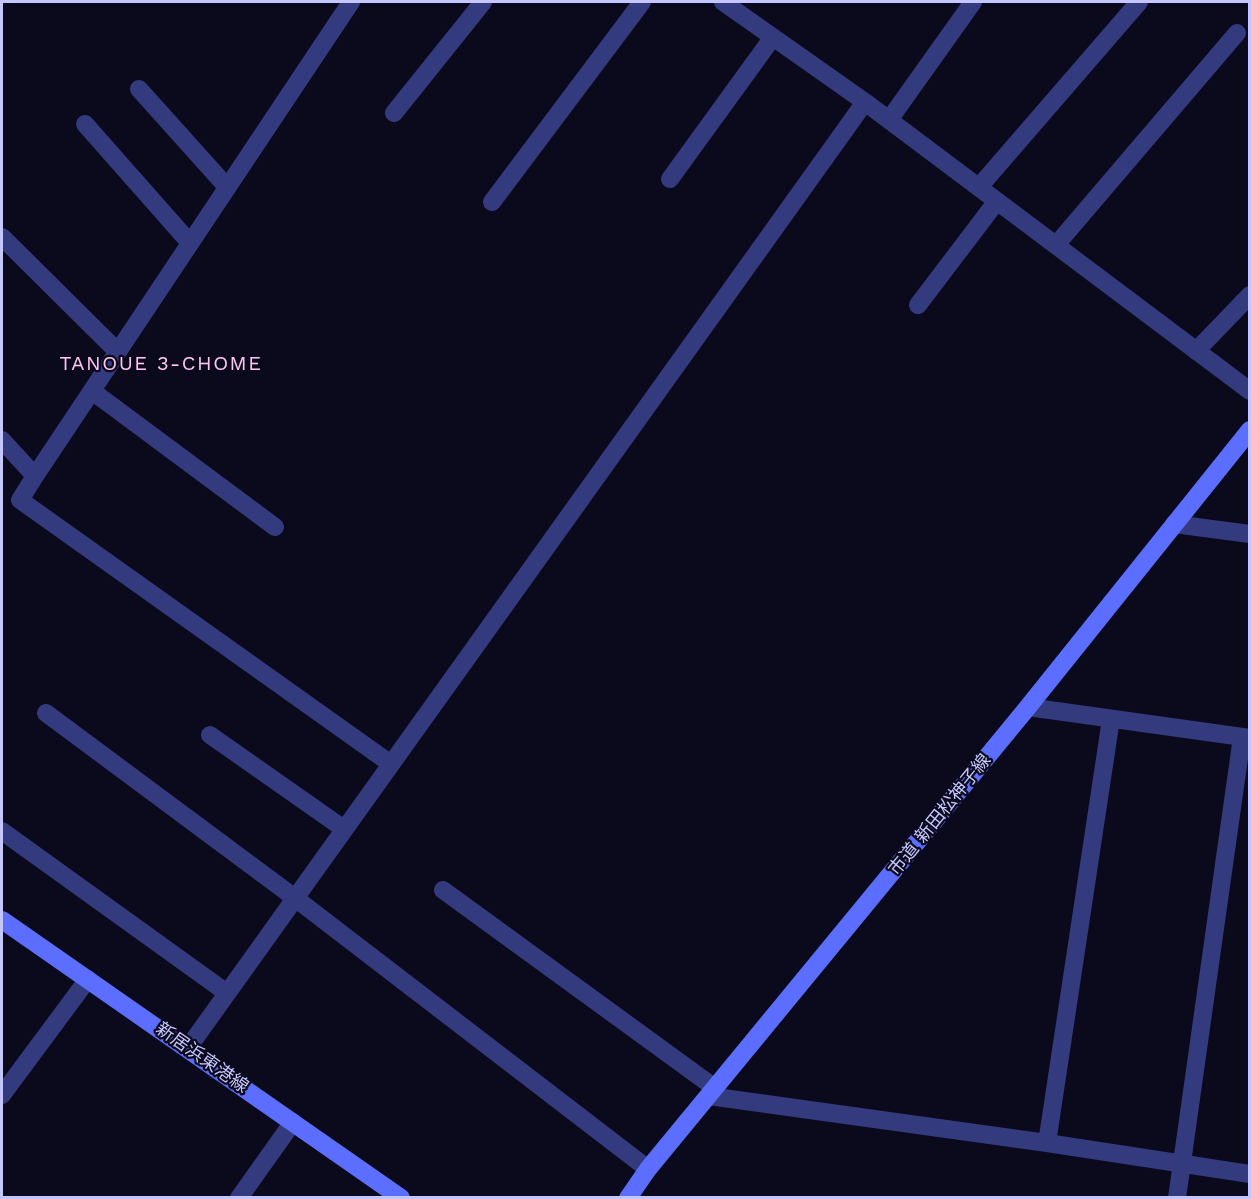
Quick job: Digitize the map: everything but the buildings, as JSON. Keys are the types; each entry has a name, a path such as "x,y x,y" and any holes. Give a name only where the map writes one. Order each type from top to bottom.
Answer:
{"street":[{"path":"351,2 20,500 391,764"},
{"path":"394,113 483,2"},
{"path":"492,202 642,2"},
{"path":"723,2 865,102 1250,391"},
{"path":"889,120 973,2"},
{"path":"979,187 1139,2"},
{"path":"1056,245 1237,33"},
{"path":"670,179 773,37"},
{"path":"139,89 227,187"},
{"path":"188,1048 865,102"},
{"path":"85,124 190,243"},
{"path":"918,305 997,201"},
{"path":"2,237 118,352"},
{"path":"1196,351 1250,295"},
{"path":"92,391 275,527"},
{"name":"市道 新田松神子線","path":"628,1197 648,1169 1028,707 1250,430"},
{"path":"2,440 35,476"},
{"path":"1174,524 1250,534"},
{"path":"1028,707 1246,738 1177,1197"},
{"path":"46,713 295,898 648,1169"},
{"path":"1047,1143 1111,719"},
{"path":"210,735 344,829"},
{"path":"2,831 227,993"},
{"path":"443,890 712,1092 1250,1174"},
{"name":"新居浜東港線","path":"2,920 401,1197"},
{"path":"2,1095 88,979"},
{"path":"240,1197 293,1122"}],"district":[{"name":"TANOUE 3-CHOME","path":"161,364"}]}
